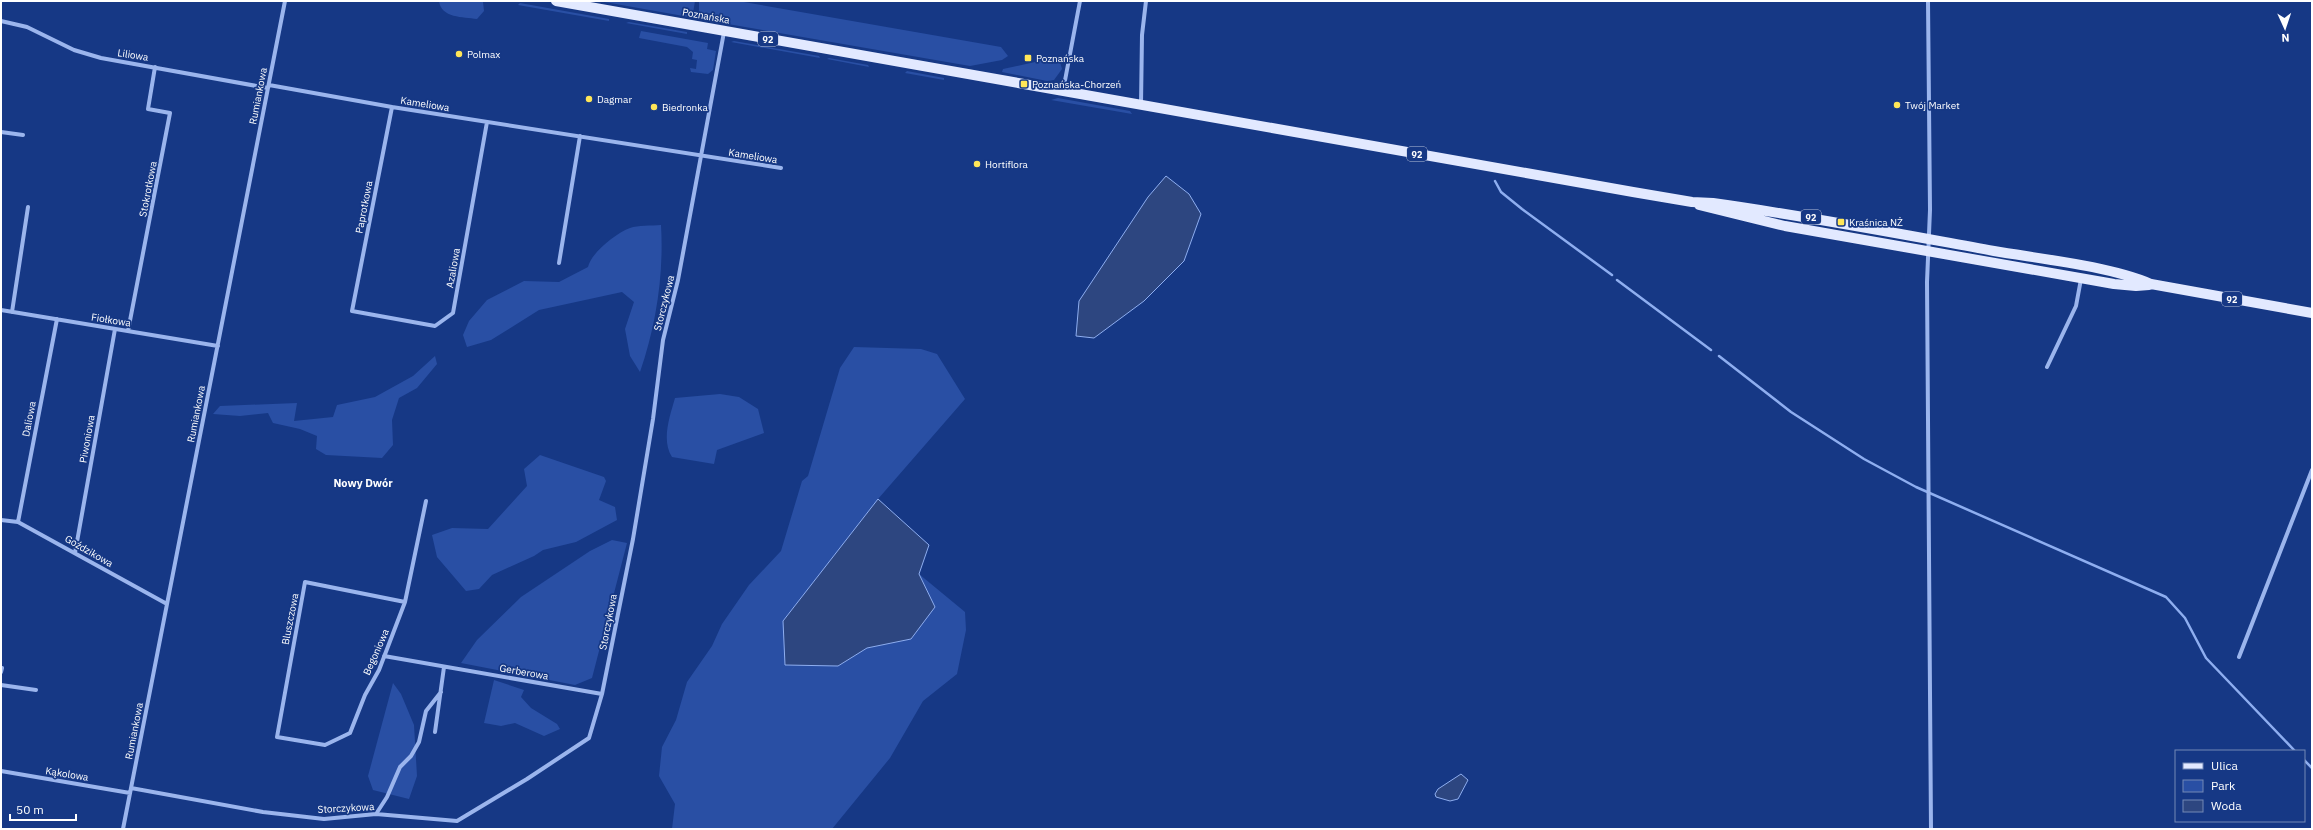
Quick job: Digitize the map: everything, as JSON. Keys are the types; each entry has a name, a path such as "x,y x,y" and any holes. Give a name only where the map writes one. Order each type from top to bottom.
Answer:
{"main road":[{"name":"Poznańska","path":"556,1 1063,92"},
{"name":"92","path":"1063,92 1692,202 1712,203 1795,214 2094,269 2138,278 2151,284 2312,313"},
{"name":"92","path":"1692,202 1710,210 1778,225 1930,253 2082,279 2136,286 2151,284"}],"street":[{"name":"Rumiankowa","path":"123,829 285,1"},
{"path":"1063,92 1080,1"},
{"path":"1141,105 1142,35 1146,1"},
{"path":"1928,1 1930,253 1927,282 1931,829"},
{"name":"Liliowa","path":"1,21 27,27 85,54 268,86"},
{"name":"Storczykowa","path":"131,788 263,812 324,819 376,814 458,821 527,779 588,738 602,694 635,524 653,419 663,340 678,280 724,31"},
{"name":"Stokrotkowa","path":"128,331 170,113 148,108 155,67"},
{"name":"Kameliowa","path":"268,86 781,168"},
{"name":"Paprotkowa","path":"352,311 392,107"},
{"name":"Azaliowa","path":"352,311 435,326 453,313 487,122"},
{"path":"1,132 23,135"},
{"path":"559,263 580,136"},
{"path":"12,312 28,207"},
{"path":"2046,367 2076,306 2082,279"},
{"name":"Fiołkowa","path":"1,310 218,346"},
{"name":"Daliowa","path":"18,522 57,319"},
{"name":"Piwoniowa","path":"75,553 115,329"},
{"path":"2239,658 2312,470"},
{"name":"Begoniowa","path":"277,737 325,745 350,733 365,695 379,670 405,602 426,501"},
{"name":"Goździkowa","path":"1,520 18,522 167,604"},
{"name":"Bluszczowa","path":"277,737 305,582 405,602"},
{"name":"Gerberowa","path":"384,656 602,694"},
{"path":"435,732 444,667"},
{"path":"1,685 36,690"},
{"path":"376,814 387,797 400,767 412,756 419,742 426,711 441,692"},
{"name":"Kąkolowa","path":"1,772 130,793"}],"green space":[{"path":"439,1 483,2 484,11 477,19 454,16 444,11"},
{"path":"599,1 695,1 693,13 689,17"},
{"path":"699,1 738,1 1001,47 1008,56 1002,60 970,66 699,19"},
{"path":"520,3 609,19 609,21 518,5"},
{"path":"629,22 687,32 687,34 626,23"},
{"path":"641,31 708,43 707,49 716,51 713,70 708,74 691,72 690,68 696,69 697,60 692,59 693,52 687,47 639,38"},
{"path":"734,41 819,56 820,58 731,42"},
{"path":"829,58 868,65 869,67 827,59"},
{"path":"1053,58 1060,62 1062,69 1054,80 1047,81 1002,72 1003,69"},
{"path":"907,71 944,78 944,80 905,73"},
{"path":"1058,98 1130,111 1132,114 1051,100"},
{"path":"661,225 662,244 658,300 646,355 640,372 630,356 625,329 634,302 622,292 539,310 491,340 467,347 463,335 469,321 487,300 524,281 559,282 588,267 599,250 618,234 637,226"},
{"path":"854,347 921,349 937,354 965,399 878,499 783,621 838,666 867,648 911,639 935,607 919,574 965,612 966,630 957,674 923,701 890,758 832,829 672,829 675,804 659,776 662,747 676,720 687,682 712,646 722,624 749,585 781,551 802,481 808,476 840,368"},
{"path":"435,356 437,364 417,388 399,398 392,420 393,445 382,458 326,455 316,449 317,436 300,429 273,423 268,413 240,416 213,414 220,406 297,403 294,421 333,417 337,405 375,397 413,376"},
{"path":"720,394 739,397 758,409 764,433 717,450 714,464 672,457 667,443 667,436 669,420 675,398"},
{"path":"540,455 604,477 606,481 599,500 615,507 617,520 576,542 543,550 534,556 492,575 479,589 466,591 437,557 432,535 452,528 488,529 527,486 524,469"},
{"path":"612,540 627,543 592,678 575,685 461,663 477,640 521,597 590,551"},
{"path":"494,680 524,690 521,697 531,708 557,724 560,729 544,736 515,723 501,726 484,723"},
{"path":"393,683 401,694 414,725 417,776 409,799 373,790 368,776"}],"water":[{"path":"1166,176 1189,194 1201,214 1184,261 1144,301 1094,338 1076,336 1079,301 1148,197"},
{"path":"878,499 929,545 919,574 935,607 911,639 867,648 838,666 785,665 783,621"},
{"path":"1461,774 1468,780 1458,799 1450,801 1436,797 1435,794 1438,789"}],"waterway":[{"path":"1495,181 1501,192 1522,209 1612,275"},
{"path":"1617,280 1711,350"},
{"path":"1719,356 1791,412 1864,459 1916,487 2166,597 2185,618 2206,658 2294,750"},
{"path":"2305,761 2312,768"}],"place":[{"name":"Polmax","path":"459,54"},
{"name":"Poznańska","path":"1028,58"},
{"name":"Poznańska-Chorzeń","path":"1024,84"},
{"name":"Dagmar","path":"589,99"},
{"name":"Twój Market","path":"1897,105"},
{"name":"Biedronka","path":"654,107"},
{"name":"Hortiflora","path":"977,164"},
{"name":"Kraśnica NŻ","path":"1841,222"}],"district":[{"name":"Nowy Dwór","path":"363,483"}]}
